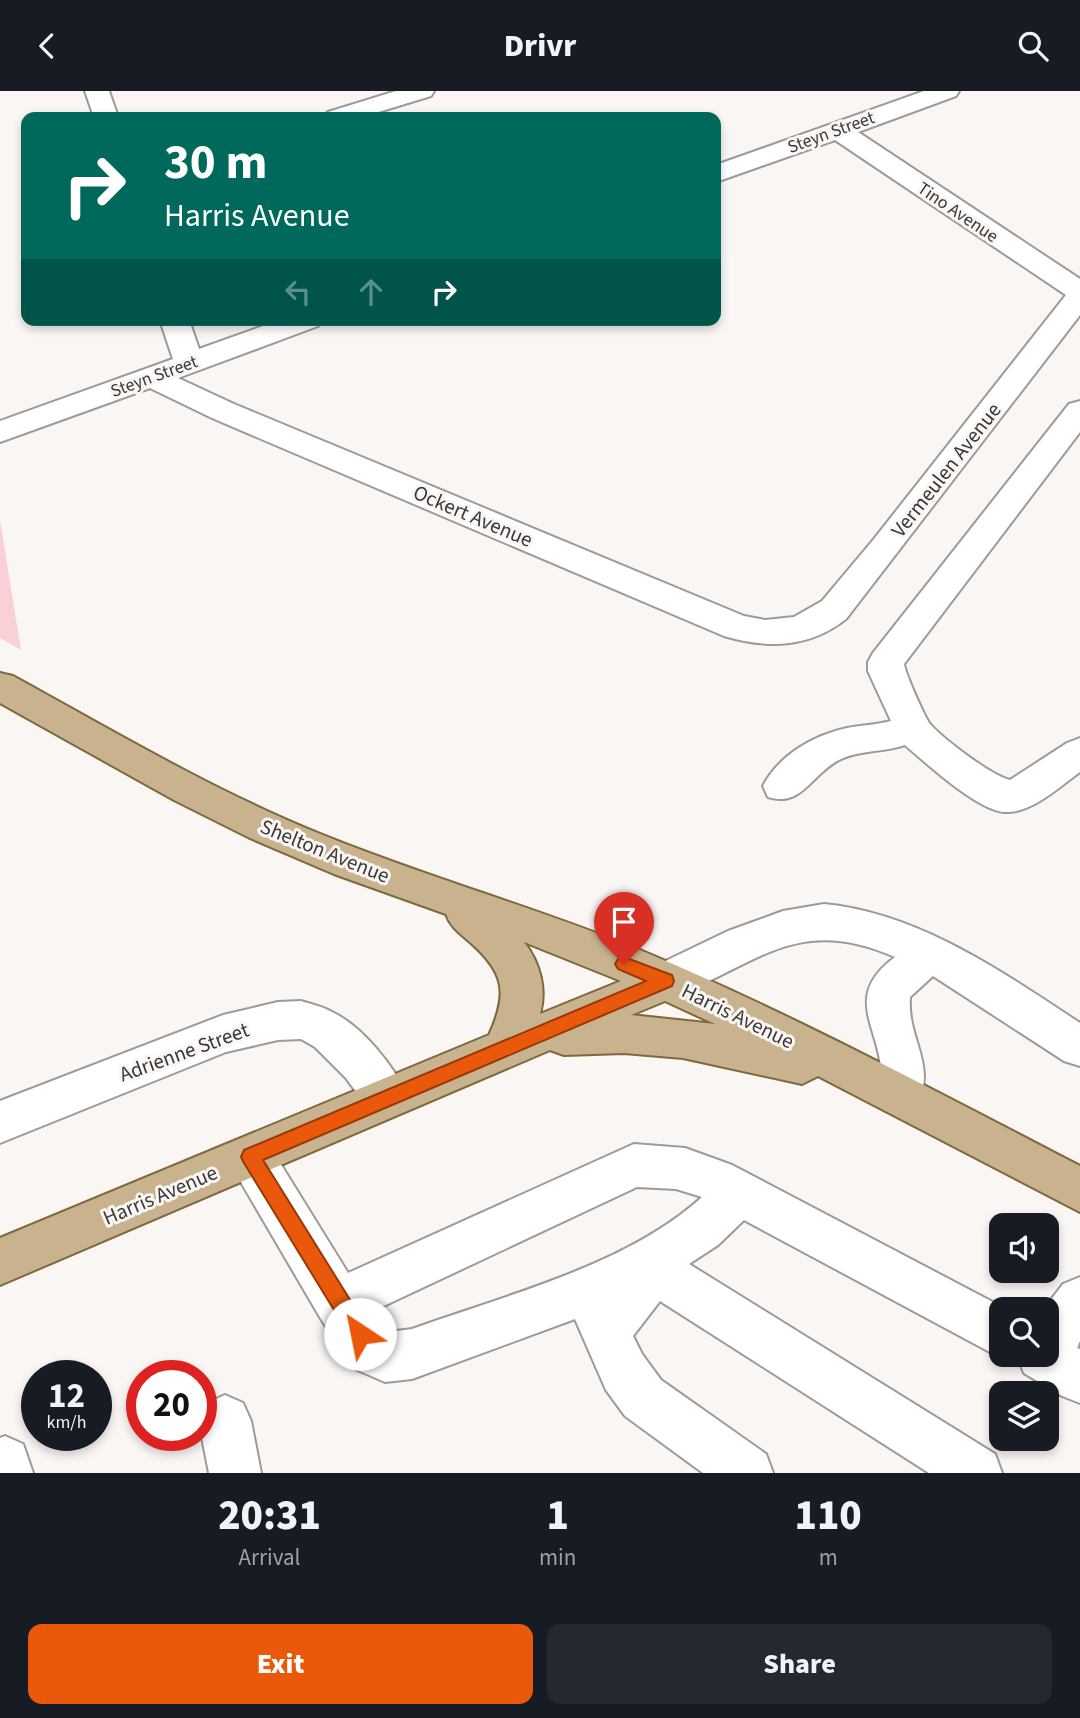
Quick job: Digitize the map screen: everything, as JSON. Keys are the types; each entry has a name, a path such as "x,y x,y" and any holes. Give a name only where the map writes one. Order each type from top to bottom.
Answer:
{"main road":[{"name":"Shelton Avenue","path":"0,685 235,814 301,843 445,899 561,939 666,981"},
{"path":"445,899 494,936 509,950 519,967 522,1000 507,1049"},
{"name":"Harris Avenue","path":"0,1262 666,981 844,1067 1080,1190"},
{"path":"507,1049 557,1037 633,1033 721,1045 810,1065 844,1067"}],"street":[{"path":"97,91 104,112"},
{"path":"353,112 422,91"},
{"name":"Steyn Street","path":"721,172 947,91"},
{"name":"Tino Avenue","path":"838,130 1080,294"},
{"name":"Vermeulen Avenue","path":"799,629 821,620 834,610 886,547 1080,294"},
{"path":"176,326 189,363"},
{"name":"Steyn Street","path":"0,432 291,326"},
{"name":"Ockert Avenue","path":"151,377 223,411 737,627 765,633 799,629"},
{"path":"1080,411 886,662 888,675 908,710 910,728 966,775 1004,797 1021,793 1080,753"},
{"path":"782,786 816,756 832,747 898,734 910,728"},
{"path":"666,981 779,930 822,921 863,928 931,955 1015,1003 1080,1047"},
{"path":"900,1096 903,1067 888,1019 888,997 894,982 904,972 931,955"},
{"name":"Adrienne Street","path":"0,1122 223,1034 278,1021 301,1020 330,1033 362,1064 386,1097"},
{"path":"251,1157 338,1302 371,1350 379,1356 392,1357 596,1310 701,1230 740,1192"},
{"path":"338,1302 634,1166 666,1164 692,1170 740,1192 989,1327"},
{"path":"650,1267 976,1473"},
{"path":"1059,1348 1064,1320 1080,1301"},
{"path":"596,1310 624,1372 643,1398 747,1473"},
{"path":"225,1421 235,1473"}],"shaded area":[{"path":"0,520 21,650 0,638"}],"route":[{"path":"360,1334 251,1157 386,1097 504,1051 666,981 624,964"}]}
